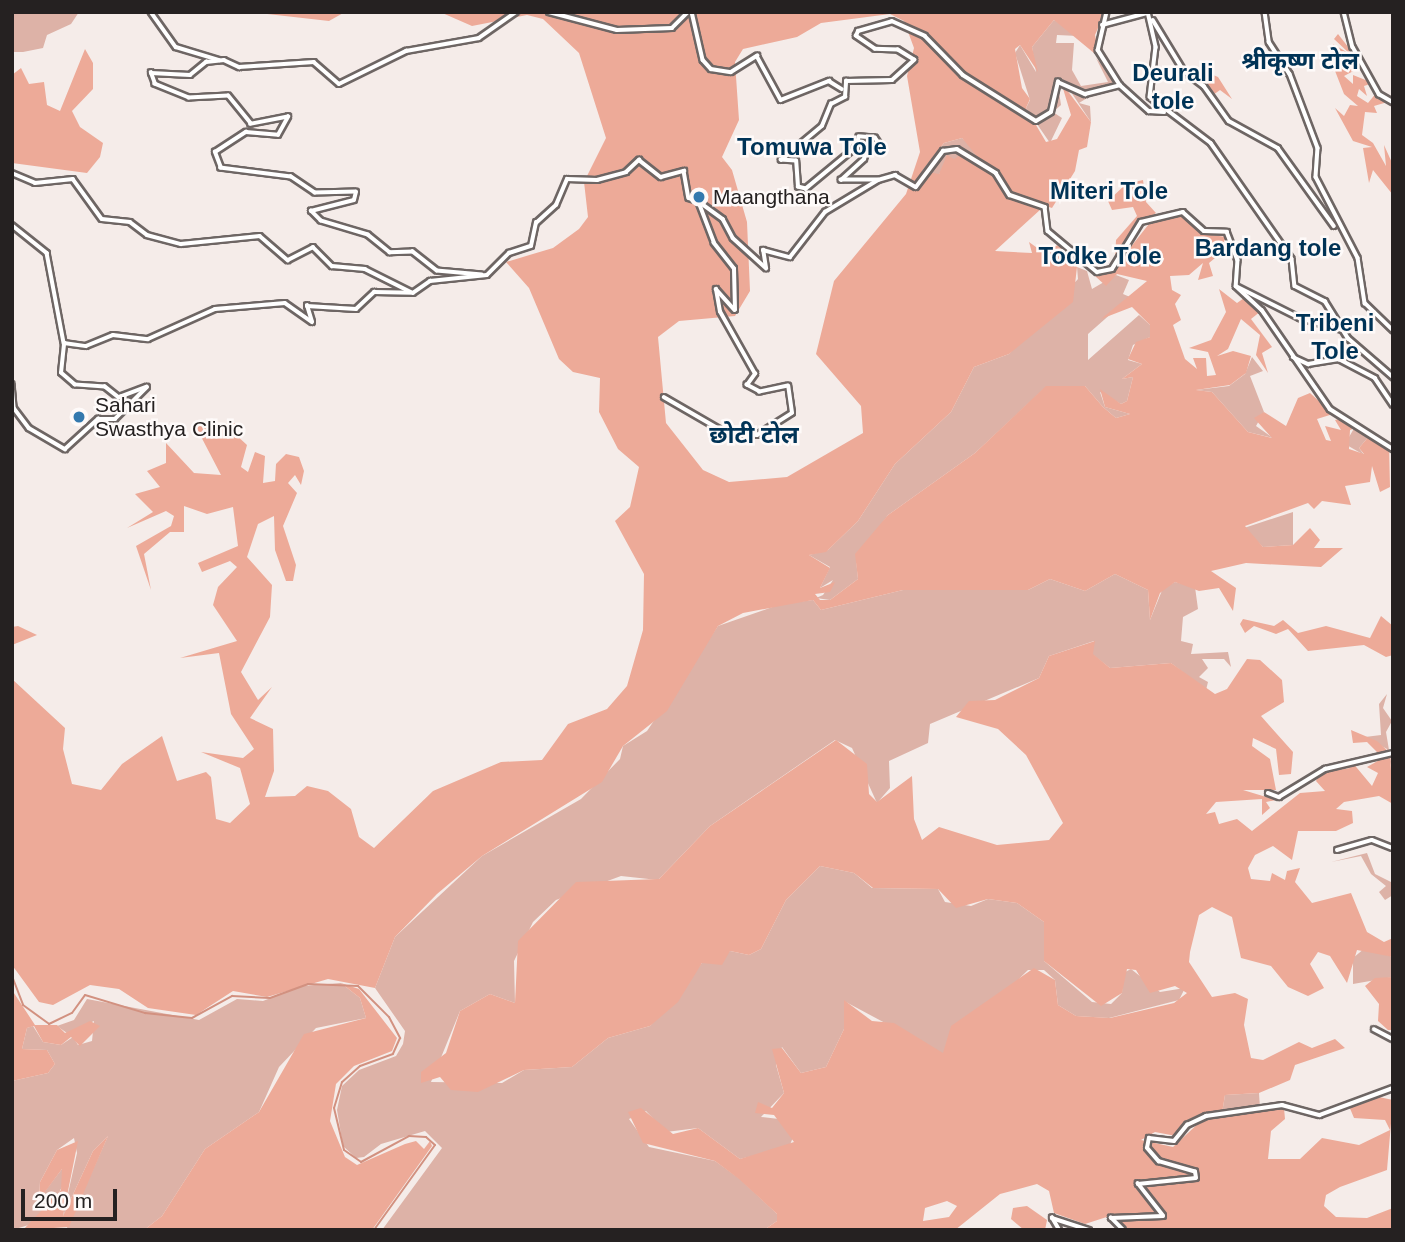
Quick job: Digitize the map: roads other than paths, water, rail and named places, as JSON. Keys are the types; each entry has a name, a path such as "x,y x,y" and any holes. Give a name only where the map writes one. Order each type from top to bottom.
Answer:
{"street":[{"path":"151,12 176,47 239,67 317,63 339,84 406,51 480,38 516,12"},
{"path":"550,12 617,30 673,28 690,12 703,61 711,69 731,72 757,56 781,100 829,81 842,89 845,97 831,104 821,126 780,160 796,161 797,187 806,189 857,147 859,137 875,138 879,144 869,144 841,182 878,180 895,175 916,187 943,150 957,149 996,173 1010,195 1045,207 1048,231 1097,272 1112,269 1141,222 1183,212 1203,231 1227,232 1238,260 1236,286"},
{"path":"1107,12 1098,50 1119,85 1149,111 1166,112"},
{"path":"1265,12 1269,42 1290,74 1318,148 1316,177 1337,228"},
{"path":"1344,12 1353,47 1379,94 1393,102"},
{"path":"1102,25 1148,13 1184,71 1204,86 1229,121 1278,148 1358,258 1365,303 1393,330"},
{"path":"1152,18 1156,47 1147,90 1166,112 1211,143 1292,259 1296,286 1325,301 1343,330 1393,377"},
{"path":"842,89 863,76 892,80 914,60 914,55 874,49 856,36 887,21 925,36 963,75 1036,121 1051,112 1058,82 1085,94 1119,85"},
{"path":"219,60 190,75 151,73 155,84 189,98 228,96 251,124 289,118 278,135 246,132 215,152 219,166 291,177 315,193 356,192 354,200 311,211 321,221 368,235 390,253 413,252 424,265 448,275 487,275"},
{"path":"64,343 86,346 113,335 148,339 215,309 285,303 312,322 307,306 356,309 374,292 413,293 430,281 487,275 509,253 531,246 536,223 556,205 567,179 597,180 615,170 626,172 639,160 661,177 684,171 689,198 698,201 723,219 733,238 766,268 763,250 790,257 825,212 878,180"},
{"path":"12,173 35,183 73,179 103,219 130,222 147,235 181,244 260,236 288,260 313,247 332,266 365,269 413,293"},
{"path":"664,397 728,434 757,435 793,409 788,386 760,392 747,385 754,374 720,312 716,289 736,310 734,268 714,243 698,201"},
{"path":"12,225 47,253 64,343 61,373 75,385 105,387 120,398 141,386 145,390 115,419 98,419 65,449 29,428 14,408 12,384"},
{"path":"1236,286 1300,318 1343,330"},
{"path":"1236,286 1262,310 1291,357 1330,409 1393,449"},
{"path":"1291,357 1308,364 1334,358 1358,368 1375,378 1393,405"},
{"path":"1268,793 1279,797 1325,769 1393,753"},
{"path":"1337,850 1372,840 1393,848"},
{"path":"1374,1029 1393,1039"},
{"path":"1123,1230 1111,1218 1163,1216 1138,1184 1196,1178 1195,1172 1159,1163 1147,1147 1149,1138 1174,1141 1187,1125 1206,1116 1282,1105 1320,1115 1393,1088"},
{"path":"1059,1230 1052,1218 1089,1230"}],"waterway":[{"path":"12,976 23,1005 49,1024 72,1013 85,995 145,1013 192,1018 232,996 270,998 308,984 358,986 389,1017 400,1038 393,1054 360,1066 342,1082 334,1108 344,1150 361,1162 409,1136 426,1137 435,1145 374,1230"}],"place":[{"name":"Maangthana","path":"699,197"},
{"name":"Sahari Swasthya Clinic","path":"79,417"}],"district":[{"name":"श्रीकृष्ण टोल","path":"1300,61"},
{"name":"Deurali tole","path":"1173,87"},
{"name":"Tomuwa Tole","path":"812,147"},
{"name":"Miteri Tole","path":"1109,191"},
{"name":"Bardang tole","path":"1268,248"},
{"name":"Todke Tole","path":"1100,256"},
{"name":"Tribeni Tole","path":"1335,337"},
{"name":"छोटी टोल","path":"754,435"}]}
